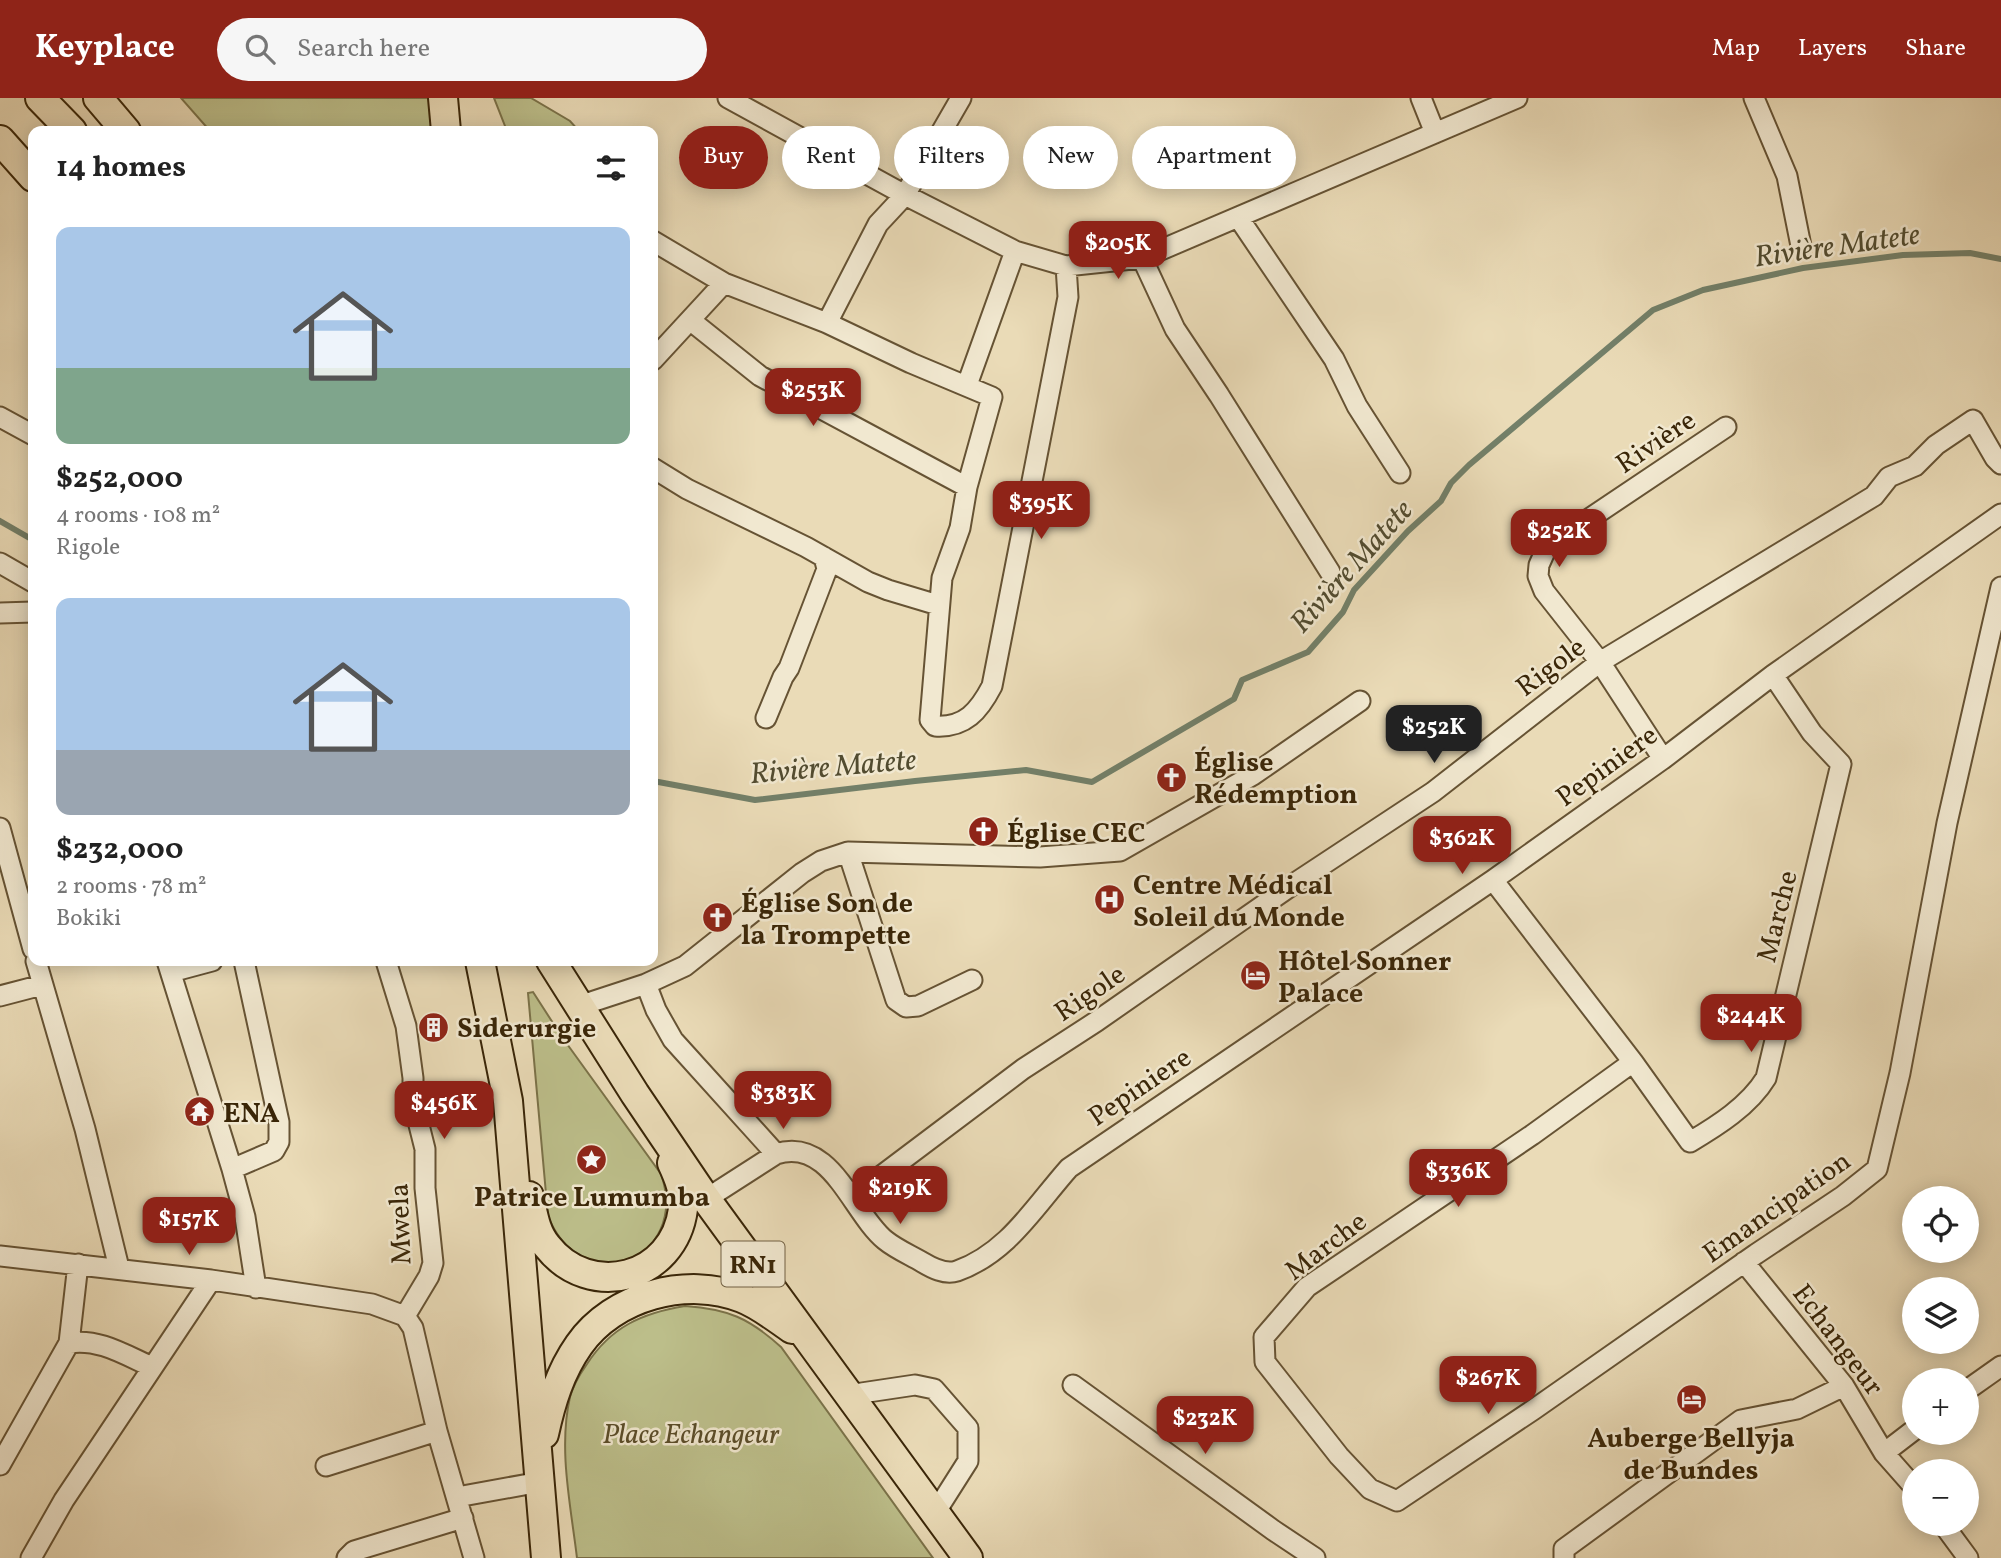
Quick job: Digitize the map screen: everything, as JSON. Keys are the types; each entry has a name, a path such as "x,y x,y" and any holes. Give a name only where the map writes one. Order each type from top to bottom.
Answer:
{"highway":[{"path":"40,98 67,126"},
{"path":"98,98 122,126"},
{"path":"443,98 446,126"},
{"path":"3,150 28,172"},
{"path":"481,966 535,1224 545,1245 561,1262 581,1273 604,1278 627,1276 648,1266 666,1251 678,1230 683,1208 681,1184 635,1094"},
{"name":"RN1","path":"554,966 635,1094 706,1199 968,1558"},
{"path":"509,1101 546,1558"},
{"path":"539,1471 556,1389 566,1366 593,1328 608,1316 646,1296 694,1288 743,1298 792,1330 830,1369"}],"street":[{"path":"728,98 905,195 1015,251 1066,266 1142,258 1517,98"},
{"path":"827,323 878,224 905,195 961,98"},
{"path":"1421,98 1435,133"},
{"path":"1754,98 1787,176 1801,246"},
{"path":"1238,217 1334,359 1357,407 1400,473"},
{"path":"658,244 724,283 827,323 911,363 992,397 967,487 960,528 942,578 938,605 930,720 935,726 951,727 982,704 992,687 1068,297 1066,266"},
{"path":"967,385 1015,251"},
{"path":"1142,258 1175,329 1330,572"},
{"path":"658,355 724,283"},
{"path":"690,320 760,376 967,487"},
{"path":"0,417 28,432"},
{"name":"Rigole","path":"851,1195 881,1176 1023,1069 1433,792 1600,662 1874,496 1889,477 1915,467 1936,445 1973,421 2001,464"},
{"name":"Rivière","path":"1663,759 1600,662 1544,591 1538,576 1539,565 1547,548 1726,427"},
{"path":"658,471 687,489 878,586 938,605"},
{"name":"Pepiniere","path":"851,1195 885,1240 937,1271 954,1272 998,1248 1021,1227 1069,1168 1493,880 1663,759 1773,675 2001,514"},
{"path":"766,718 789,668 827,569 824,557"},
{"path":"0,563 28,579"},
{"name":"Emancipation","path":"1264,1336 1265,1362 1339,1456 1370,1489 1397,1501 1843,1196 1877,1169 1900,1073 1947,823 2001,587"},
{"path":"0,613 28,612"},
{"name":"Marche","path":"1493,880 1633,1062 1690,1142 1717,1126 1760,1088 1766,1079 1841,764 1812,733 1773,675"},
{"path":"579,1006 646,984 685,966 802,873 821,861 848,852 1040,857 1120,850 1253,775 1360,701"},
{"path":"0,828 28,931"},
{"path":"848,852 896,1000 905,1007 918,1006 972,979"},
{"path":"37,966 85,1129 120,1268"},
{"path":"169,966 245,1217 256,1288"},
{"path":"232,1169 274,1151 279,1142 279,1122 245,966"},
{"name":"Mwela","path":"388,966 406,1026 413,1101 425,1149 425,1188 433,1263 429,1276 405,1316"},
{"path":"646,984 656,1010 673,1040 776,1154"},
{"path":"0,996 43,985"},
{"name":"Marche","path":"1264,1336 1307,1287 1532,1135 1633,1062"},
{"path":"706,1199 776,1154 787,1151 805,1152 818,1159 851,1195"},
{"path":"0,1256 211,1280 372,1304 405,1316 413,1328 437,1431 474,1558"},
{"name":"Echangeur","path":"1744,1262 1844,1386 1884,1453 1902,1473"},
{"path":"0,1465 69,1343 78,1264"},
{"path":"31,1558 64,1500 211,1280"},
{"path":"69,1343 82,1341 103,1345 152,1367"},
{"path":"1979,1382 2001,1366"},
{"path":"848,1395 915,1385 933,1389 968,1428 968,1461 935,1513"},
{"path":"1073,1385 1315,1558"},
{"path":"1564,1558 1564,1549 1741,1420 1797,1409 1844,1386"},
{"path":"326,1466 437,1431"},
{"path":"1884,1453 1902,1439"},
{"path":"457,1497 539,1471"},
{"path":"347,1558 354,1550 463,1518"},
{"path":"1952,1536 1968,1558"}],"green space":[{"path":"181,98 428,98 434,112 433,126 206,126"},
{"path":"494,98 531,98 574,126 505,126"},
{"path":"533,992 562,1037 661,1174 666,1204 661,1229 647,1248 628,1259 606,1263 584,1257 564,1242 548,1216 528,993"},
{"name":"Place Echangeur","path":"685,1306 737,1317 759,1329 781,1347 933,1558 577,1558 565,1457 567,1417 573,1389 596,1351 617,1331 641,1318"}],"waterway":[{"name":"Rivière Matete","path":"658,782 755,800 1026,770 1092,782 1234,699 1242,680 1308,652 1343,612 1354,590 1408,531 1441,501 1451,483 1469,465 1653,310 1703,290 1803,268 1903,255 1970,253 2001,259"},
{"path":"0,521 28,537"}],"place":[{"name":"Église Rédemption","path":"1171,777"},
{"name":"Église CEC","path":"984,832"},
{"name":"Centre Médical Soleil du Monde","path":"1110,900"},
{"name":"Église Son de la Trompette","path":"718,918"},
{"name":"Hôtel Sonner Palace","path":"1255,976"},
{"name":"Siderurgie","path":"434,1027"},
{"name":"ENA","path":"200,1112"},
{"name":"Patrice Lumumba","path":"592,1159"},
{"name":"Auberge Bellyja de Bundes","path":"1691,1400"}]}
